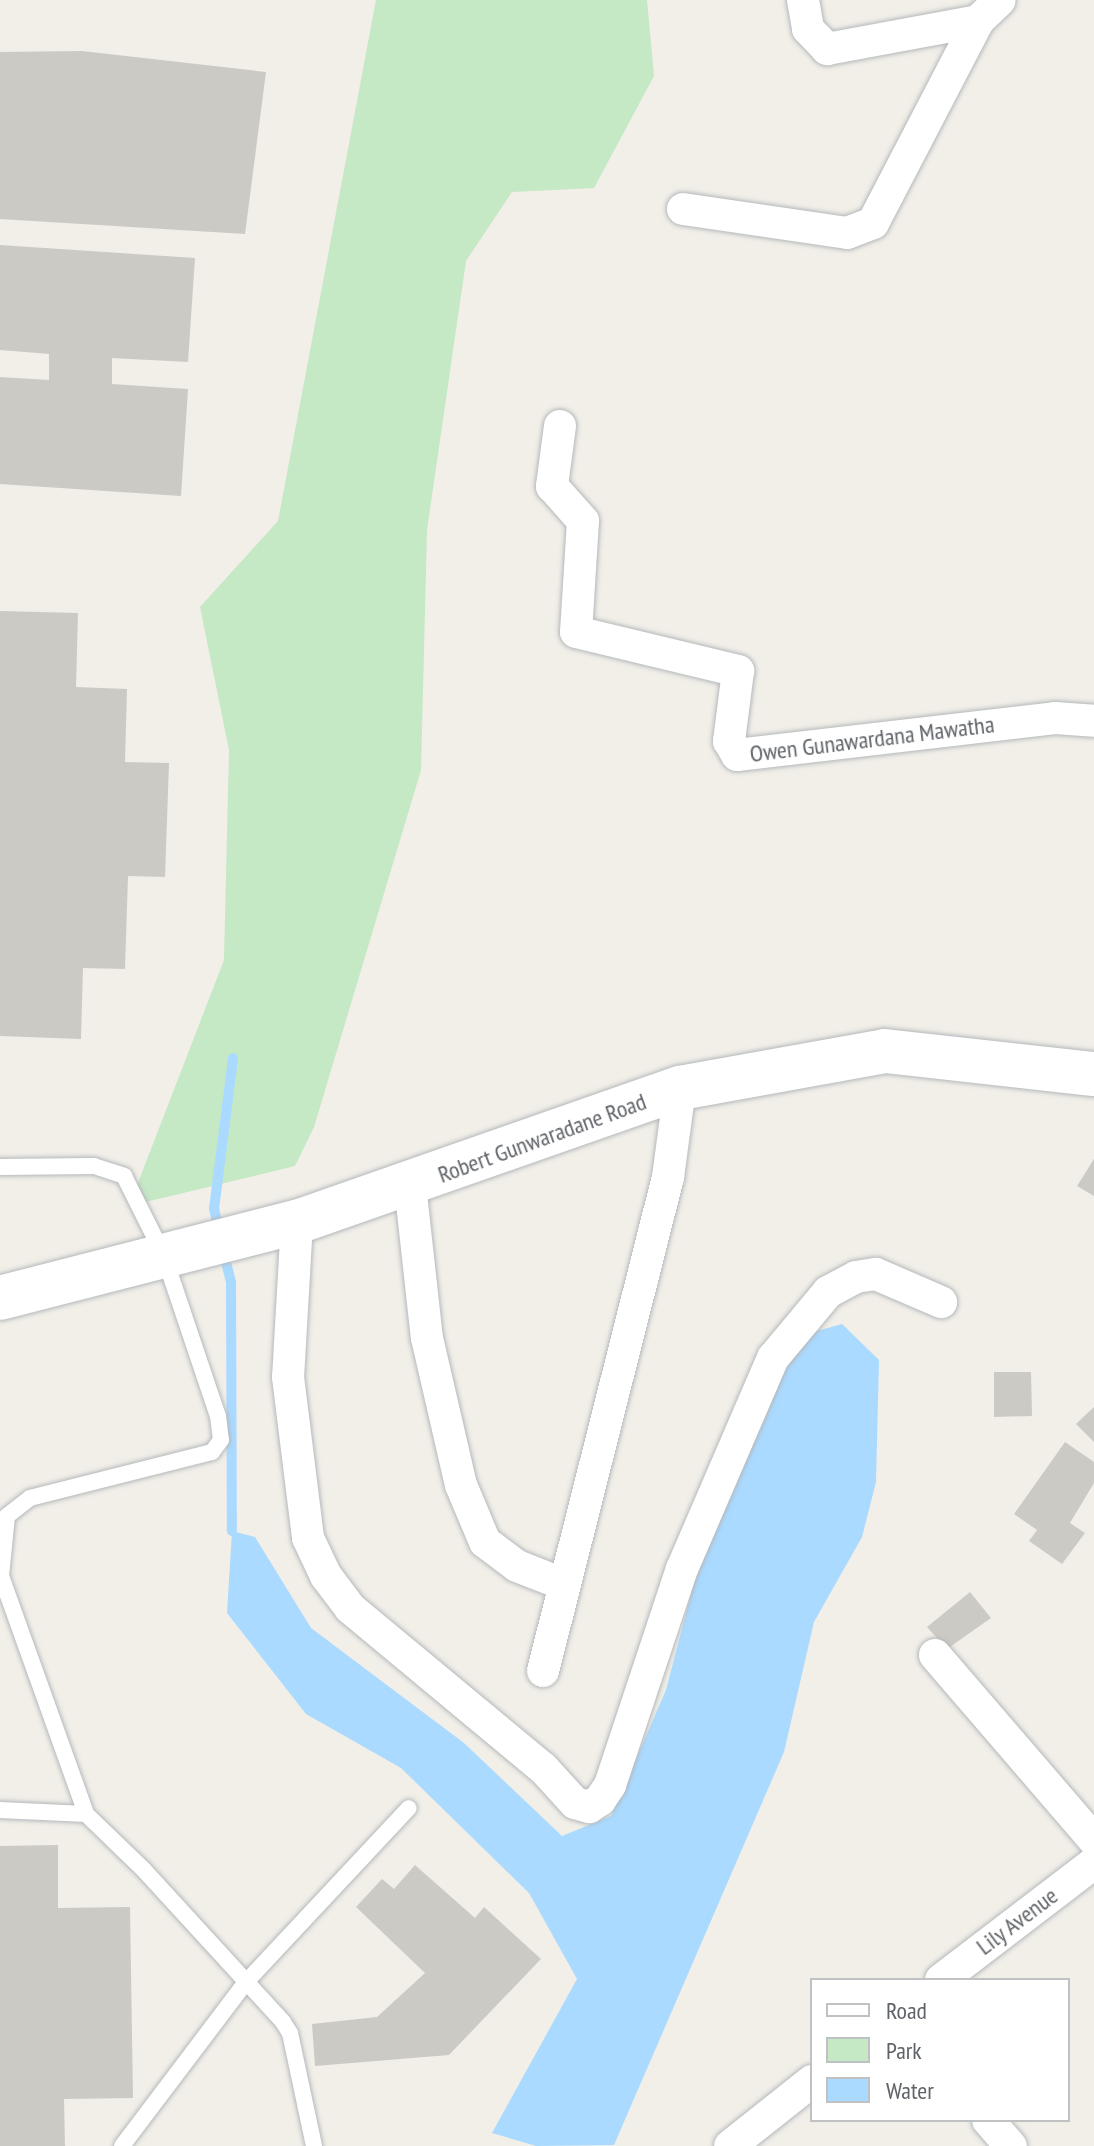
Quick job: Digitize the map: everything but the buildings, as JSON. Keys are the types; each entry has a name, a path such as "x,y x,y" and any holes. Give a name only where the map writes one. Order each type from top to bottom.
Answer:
{"street":[{"path":"803,0 808,29 827,49 989,10"},
{"path":"683,209 847,233 873,223 989,10"},
{"name":"Owen Gunawardana Mawatha","path":"560,426 552,486 583,521 576,632 738,671 729,741 737,755 1055,718 1094,721"},
{"name":"Robert Gunwaradane Road","path":"0,1298 282,1226 410,1185 680,1088 885,1051 1094,1074"},
{"path":"543,1671 668,1177 680,1088"},
{"path":"410,1185 427,1338 461,1485 485,1542 517,1566 563,1584"},
{"path":"282,1226 288,1377 308,1538 326,1576 350,1608 543,1768 575,1803 589,1807 600,1800 610,1785 682,1569 773,1358 828,1292 856,1277 876,1274 941,1302"},
{"path":"935,1655 1094,1840"},
{"name":"Lily Avenue","path":"944,1978 1094,1863"},
{"path":"730,2146 810,2083"},
{"path":"990,2122 1011,2146"}],"lane":[{"path":"0,1167 94,1166 124,1176 178,1252 218,1416 221,1440 212,1452 30,1498 7,1516 1,1576 86,1814 143,1869 273,2008 290,2033 314,2146"},
{"path":"122,2146 246,1982 409,1808"},
{"path":"0,1810 86,1814"}],"green space":[{"path":"376,0 647,0 654,76 594,188 512,192 466,261 427,530 421,770 314,1127 295,1166 129,1206 224,960 229,750 200,607 278,521"}],"water":[{"path":"842,1324 879,1360 876,1482 862,1537 814,1622 784,1752 614,2145 536,2146 492,2133 577,1979 529,1893 401,1768 306,1714 227,1613 232,1531 255,1537 311,1628 464,1743 562,1836 611,1816 666,1690 732,1437 806,1334"}],"waterway":[{"path":"219,1230 214,1209 233,1058"},
{"path":"223,1250 231,1283 232,1531"}]}
